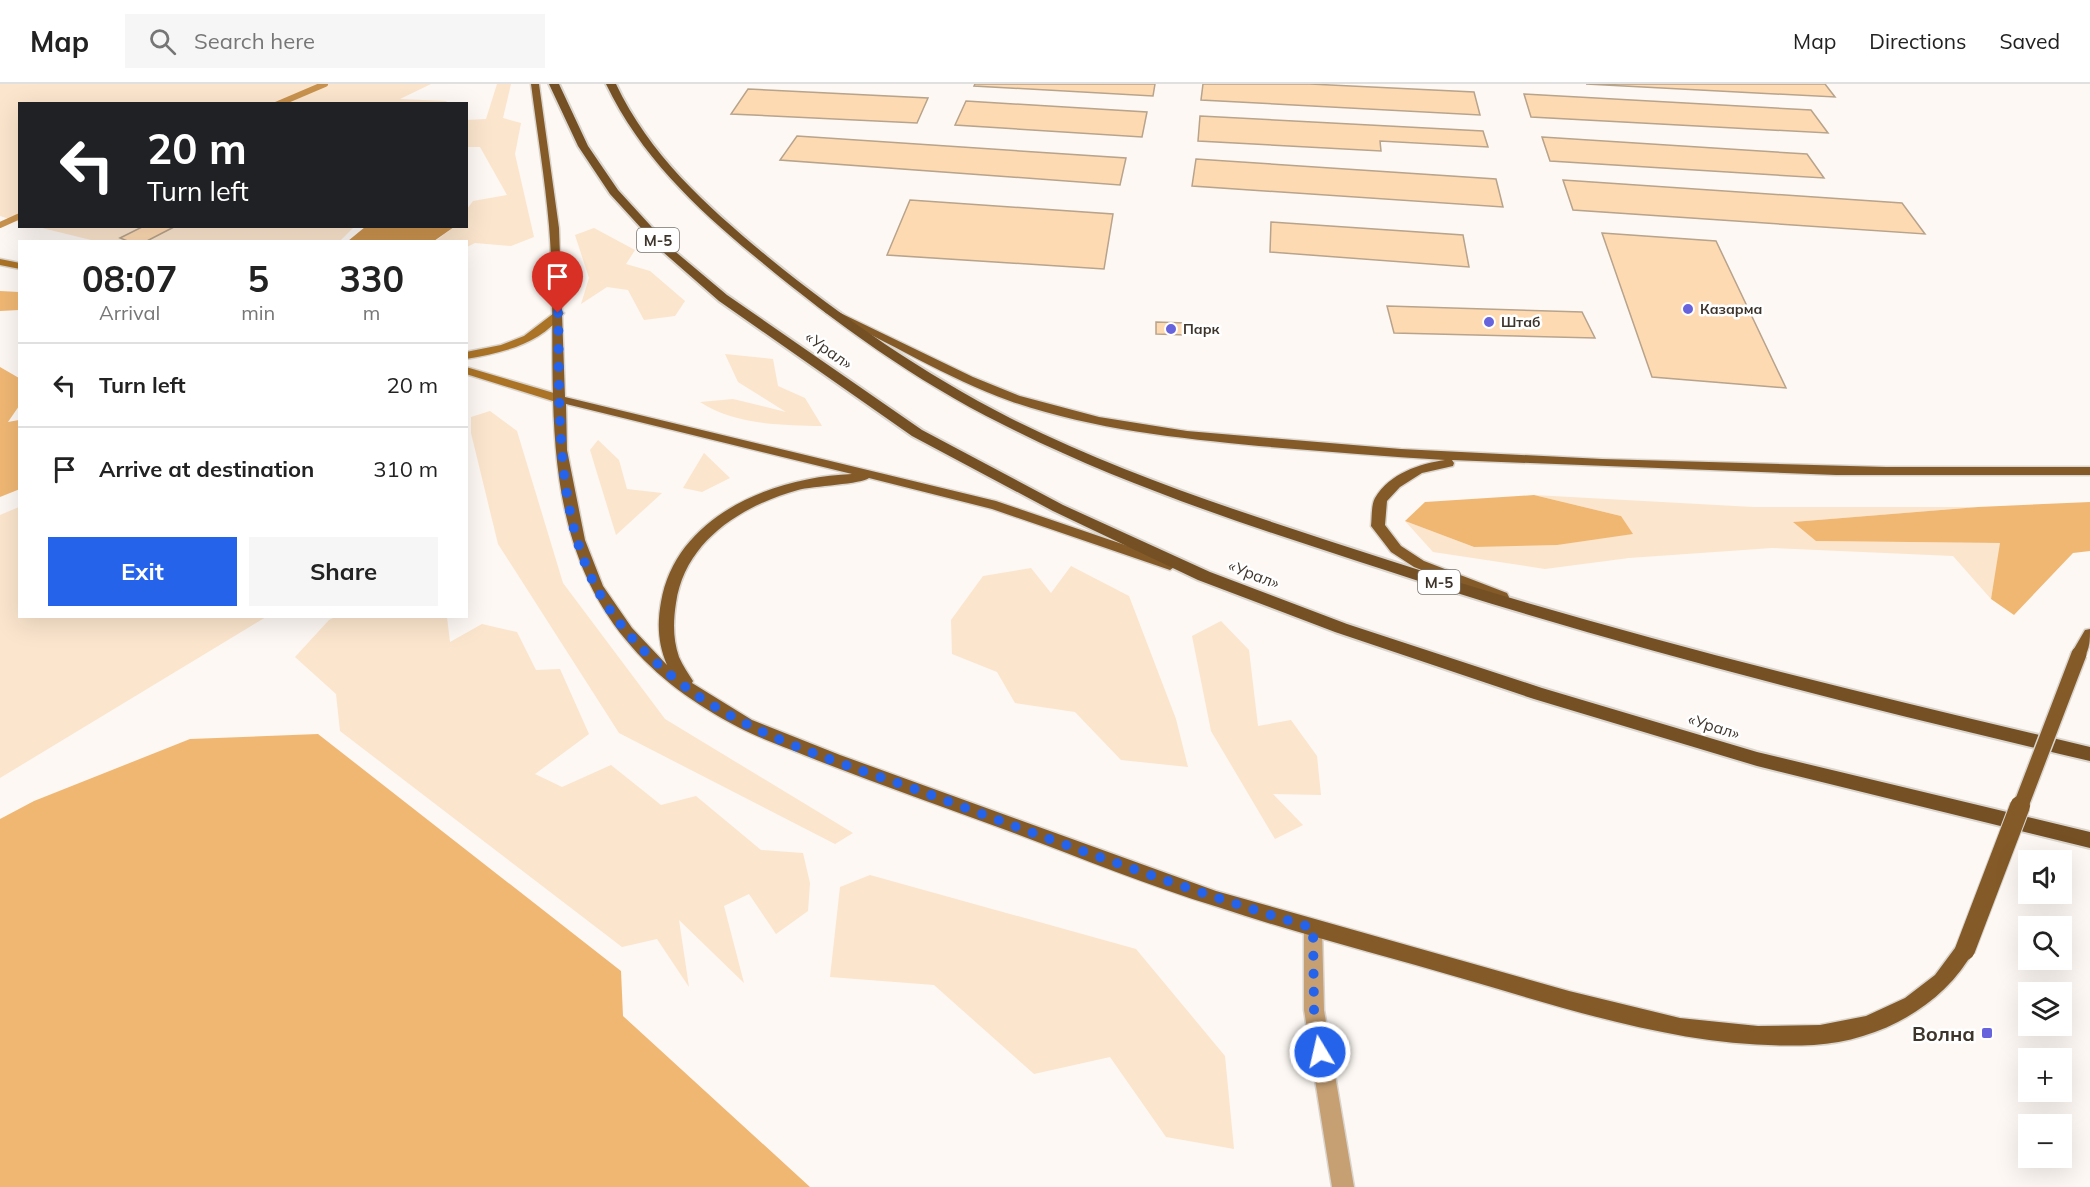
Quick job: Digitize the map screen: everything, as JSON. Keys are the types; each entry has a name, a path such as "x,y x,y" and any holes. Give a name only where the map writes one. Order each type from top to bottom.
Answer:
{"highway":[{"name":"«Урал»","path":"554,84 583,146 614,192 667,250 723,298 917,434 1058,508 1204,576 1341,628 1551,698 1757,759 2090,840"},
{"name":"«Урал»","path":"611,84 623,109 647,145 675,177 713,216 827,309 883,348 978,406 1133,477 1337,549 1549,616 1689,655 1960,724 2090,754"}],"main road":[{"path":"536,84 554,228 561,450 567,489 578,540 596,587 627,632 655,664 696,695 746,724 834,760 1216,899 1569,1000 1680,1027 1758,1036 1820,1035 1867,1025 1912,1005 1942,981 1965,950 2079,654 2090,634"},
{"path":"0,262 18,266"},
{"path":"827,309 876,330 953,375 1018,400 1083,417 1172,432 1471,459 1808,471 1982,474 2090,471"},
{"path":"468,356 526,340 547,328 558,313"},
{"path":"468,371 560,399 996,505 1204,576"},
{"path":"1471,459 1425,467 1404,475 1380,500 1378,526 1396,549 1419,564 1549,616"},
{"path":"696,695 676,669 665,637 666,600 675,571 696,542 726,516 767,495 808,482 850,478 897,480"}],"street":[{"path":"1313,928 1314,1010 1343,1187"}],"shaded area":[{"path":"0,84 431,84 400,99 447,102 18,102 18,222 0,216"},
{"path":"497,84 511,84 503,118 521,123 515,154 534,237 511,246 475,243 468,246 468,240 437,240 453,228 468,228 468,208 473,201 507,195 480,147 468,147 468,120 486,119"},
{"path":"42,228 353,228 341,240 91,240"},
{"path":"364,228 453,228 435,240 349,240"},
{"path":"594,228 635,250 626,264 650,271 685,301 675,316 644,320 628,290 607,287 581,304 589,278 575,235"},
{"path":"0,291 18,292 18,310 0,311"},
{"path":"725,354 773,359 778,386 805,398 822,426 775,424 743,419 713,410 700,402 733,399 786,412 738,382"},
{"path":"0,367 18,377 18,407 8,422 18,420 18,490 0,497"},
{"path":"490,411 517,431 563,583 665,719 853,833 835,844 619,733 498,544 471,433 471,417"},
{"path":"598,440 619,460 627,489 662,493 616,535 590,450"},
{"path":"704,453 730,478 702,492 683,488"},
{"path":"1534,495 1753,507 1978,507 1794,522 1817,541 2001,543 1991,599 1953,556 1772,548 1629,558 1545,569 1433,552 1405,521 1474,547 1621,516"},
{"path":"1534,495 1621,516 1633,534 1557,545 1474,547 1405,521 1425,502"},
{"path":"2090,502 2090,551 2073,553 2014,615 1991,599 2000,543 1816,541 1793,522 1978,507"},
{"path":"18,507 18,618 264,618 0,778 0,515"},
{"path":"1071,566 1129,596 1176,719 1188,767 1121,760 1075,712 1015,703 997,672 952,654 951,620 983,576 1031,568 1051,593"},
{"path":"333,618 447,618 450,642 482,624 517,632 536,670 560,669 589,734 535,774 562,787 611,765 661,805 696,796 761,850 803,853 810,883 808,911 776,934 749,894 724,906 744,983 679,920 689,987 657,939 622,947 340,731 336,694 295,657"},
{"path":"1221,621 1249,650 1258,726 1291,720 1317,756 1321,795 1273,794 1303,825 1275,839 1211,731 1192,636"},
{"path":"318,734 621,971 623,1016 810,1187 0,1187 0,819 34,801 190,739"},
{"path":"870,875 1136,949 1225,1056 1234,1149 1166,1137 1110,1057 1034,1074 934,985 830,977 840,887"}],"building":[{"path":"975,84 1155,84 1153,96 974,86"},
{"path":"1203,84 1310,84 1474,92 1480,115 1201,100"},
{"path":"1586,84 1825,84 1835,97"},
{"path":"748,89 928,98 917,123 731,114"},
{"path":"1524,94 1811,110 1828,133 1531,117"},
{"path":"966,101 1147,112 1142,137 955,125"},
{"path":"1200,116 1483,131 1488,147 1380,141 1381,151 1198,141"},
{"path":"797,136 1126,158 1120,185 780,160"},
{"path":"1542,137 1807,154 1824,178 1550,161"},
{"path":"1196,159 1496,179 1503,207 1192,186"},
{"path":"1563,180 1902,203 1925,234 1573,210"},
{"path":"910,200 1113,214 1104,269 887,255"},
{"path":"1271,222 1463,235 1469,267 1270,252"},
{"path":"140,228 172,228 149,240 120,238"},
{"name":"Казарма","path":"1602,233 1716,241 1786,388 1652,377"},
{"name":"Штаб","path":"1387,306 1582,312 1595,338 1394,333"},
{"name":"Парк","path":"1156,322 1185,323 1186,335 1156,334"}],"waterway":[{"path":"283,102 325,84"},
{"path":"0,225 18,217"}],"place":[{"name":"Казарма","path":"1688,309"},
{"name":"Штаб","path":"1489,322"},
{"name":"Парк","path":"1171,329"},
{"name":"Волна","path":"1987,1033"}],"route":[{"path":"558,313 561,450 578,540 596,587 627,632 655,664 696,695 746,724 834,760 1216,899 1313,928 1314,1010 1320,1052"}]}
